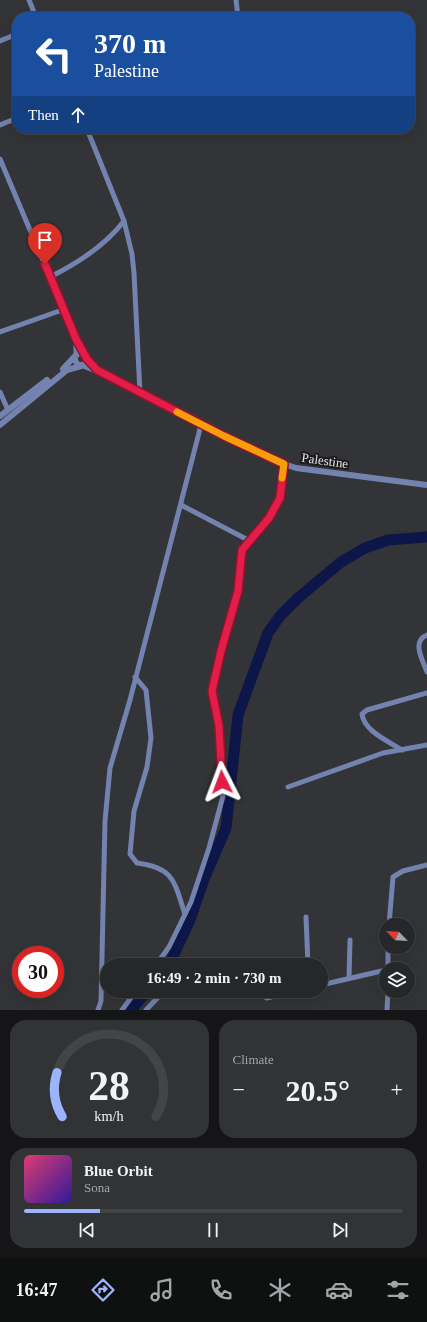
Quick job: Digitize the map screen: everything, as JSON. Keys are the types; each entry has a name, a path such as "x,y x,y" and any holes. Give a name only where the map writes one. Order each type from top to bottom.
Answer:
{"street":[{"path":"29,0 34,12"},
{"path":"236,0 237,12"},
{"path":"0,41 12,36"},
{"path":"0,125 12,120"},
{"path":"89,134 124,221 132,254 140,393"},
{"path":"0,159 65,309 76,339 86,357 85,364 67,370 0,425"},
{"path":"50,277 80,262 117,230 124,221"},
{"path":"0,332 65,309"},
{"path":"76,339 75,363 81,365"},
{"path":"0,416 64,368 75,356 80,353 86,357"},
{"name":"Palestine","path":"86,357 97,370"},
{"name":"Palestine","path":"81,365 97,370 202,425 284,464 296,468 427,485"},
{"path":"0,392 8,410"},
{"path":"98,1010 100,1000 107,789 110,768 202,425"},
{"path":"161,958 169,947 185,914 209,848 222,796 219,726 212,691 221,651 238,591 242,550 269,518 280,498 284,464"},
{"path":"181,505 248,540"},
{"path":"427,635 422,636 418,648 427,672"},
{"path":"135,678 146,690 152,738 147,767 134,811 130,854 137,863 152,865 164,871 172,878 185,914"},
{"path":"402,750 370,729 363,721 362,714 367,710 427,693"},
{"path":"288,787 383,753 427,745"},
{"path":"390,918 393,877 403,871 427,865"},
{"path":"306,916 308,958"},
{"path":"349,978 350,940"},
{"path":"328,983 379,972"},
{"path":"122,1010 131,998"},
{"path":"146,1010 157,998"},
{"path":"388,998 388,1010"}],"waterway":[{"path":"172,958 190,920 204,879 226,828 238,715 268,633 280,616 298,598 341,562 365,548 388,540 427,537"},
{"path":"131,1010 141,998"}],"slow traffic":[{"path":"177,412 284,464 282,478"}],"route":[{"path":"45,264 65,309 76,339 87,359 97,370 224,436 284,464 280,498 269,518 242,550 238,591 221,651 212,691 219,726 222,782"}]}
